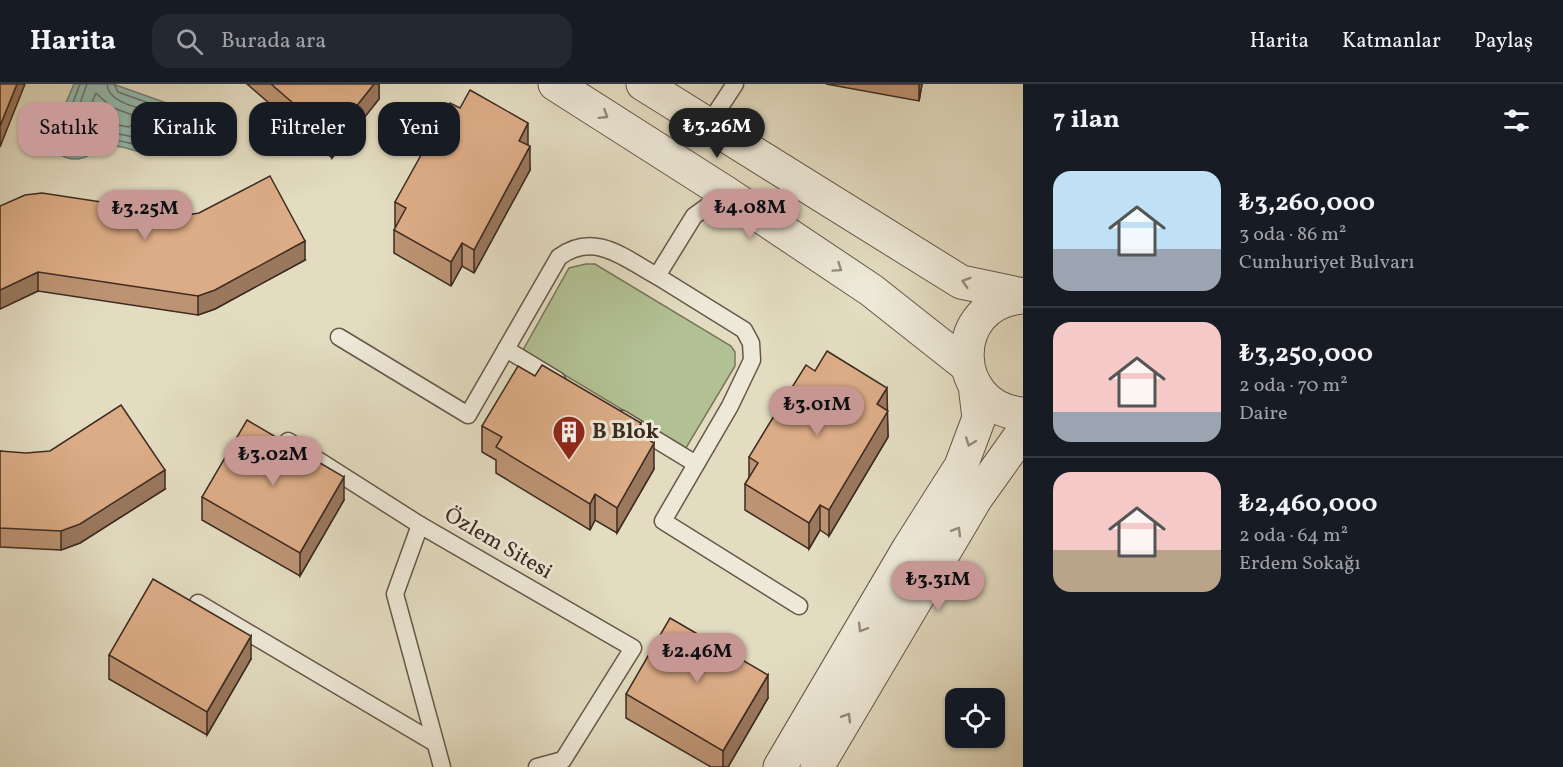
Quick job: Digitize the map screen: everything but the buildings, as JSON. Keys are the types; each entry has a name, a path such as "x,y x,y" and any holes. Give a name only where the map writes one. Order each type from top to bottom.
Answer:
{"street":[{"path":"555,84 726,193 871,290 970,375 987,400 1002,410 1023,414"},
{"path":"643,84 883,231 961,282 1023,296"},
{"path":"726,193 751,152"},
{"path":"780,767 909,548 961,466 979,418 970,375 971,331 981,316 996,304 1023,296"},
{"path":"817,767 976,498 1023,432"}],"lane":[{"path":"708,125 735,84"},
{"path":"657,276 694,216 726,193"},
{"path":"339,336 468,415 559,257 573,247 605,247 657,276 744,330 751,343 752,360 730,406 663,520 799,606"},
{"path":"506,349 576,391"},
{"path":"606,410 696,464"},
{"path":"288,441 420,525"},
{"name":"Özlem Sitesi","path":"442,767 395,594 420,525 633,648 564,760 537,767"},
{"path":"198,603 435,743"}],"green space":[{"path":"595,264 731,346 735,352 735,366 686,448 523,350 569,268"}],"water":[{"path":"74,84 113,84 164,102 131,102 131,150 119,147 119,102 67,102"},
{"path":"64,156 87,156 78,159"}],"place":[{"name":"B Blok","path":"569,461"}]}
